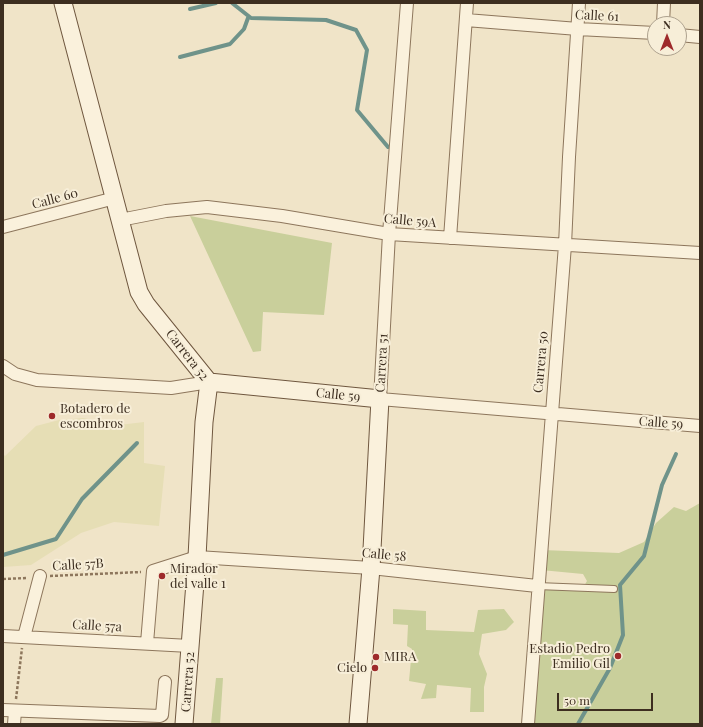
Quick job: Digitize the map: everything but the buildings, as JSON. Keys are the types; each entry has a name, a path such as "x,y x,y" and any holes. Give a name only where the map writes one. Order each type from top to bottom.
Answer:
{"main road":[{"name":"Carrera 52","path":"63,3 139,292 146,304 209,382 204,422 197,557 184,724"},
{"name":"Calle 59","path":"209,382 380,399"},
{"name":"Carrera 51","path":"358,724 371,568 380,399"}],"street":[{"name":"Carrera 51","path":"380,399 389,234 407,3"},
{"path":"450,238 467,3"},
{"name":"Carrera 50","path":"528,724 537,586 565,245 579,3"},
{"path":"663,16 664,3"},
{"name":"Calle 61","path":"466,20 578,30 647,33"},
{"path":"687,36 700,37"},
{"name":"Calle 60","path":"3,227 115,198"},
{"name":"Calle 59A","path":"120,220 166,211 207,207 282,216 389,234 700,253"},
{"name":"Calle 59","path":"3,366 15,374 37,380 171,388 209,382"},
{"name":"Calle 59","path":"380,399 551,415 700,426"},
{"name":"Calle 58","path":"154,571 197,557 371,568 537,586"},
{"path":"147,643 154,571"},
{"path":"24,636 40,576"},
{"name":"Calle 57a","path":"3,636 190,646"},
{"path":"14,724 9,711 88,719 160,716 162,715 164,682"},
{"path":"184,724 189,724"}],"lane":[{"name":"Calle 58","path":"537,586 614,589"}],"path":[{"name":"Calle 57B","path":"3,579 13,580 40,576 154,571"},
{"path":"9,711 24,636"}],"shaded area":[{"path":"83,418 119,425 144,422 144,463 165,466 159,526 114,522 81,533 31,565 3,567 3,454 5,456 36,426 59,420"}],"green space":[{"path":"190,216 332,243 324,315 263,312 261,351 253,352"},
{"name":"Estadio Pedro Emilio Gil","path":"700,503 700,724 532,724 539,584 584,586 587,581 583,574 541,570 542,550 619,553 644,542 656,523 674,507 686,511"},
{"path":"393,609 426,611 426,630 474,632 478,610 504,609 514,622 506,630 482,634 479,654 487,674 484,687 484,712 470,712 471,688 437,685 436,698 421,699 426,684 409,681 412,649 407,646 408,625 393,624"},
{"path":"216,678 223,678 220,724 211,724"}],"waterway":[{"path":"190,9 216,3"},
{"path":"232,3 251,18 326,20 356,30 367,50 357,110 388,147"},
{"path":"180,57 230,44 244,29 248,18"},
{"path":"3,555 56,539 82,499 137,443"},
{"path":"578,724 610,668 623,635 620,585 644,556 662,485 676,454"}],"place":[{"name":"Botadero de escombros","path":"52,416"},
{"name":"Mirador del valle 1","path":"162,576"},
{"name":"Estadio Pedro Emilio Gil","path":"618,656"},
{"name":"MIRA","path":"376,657"},
{"name":"Cielo","path":"375,668"}]}
